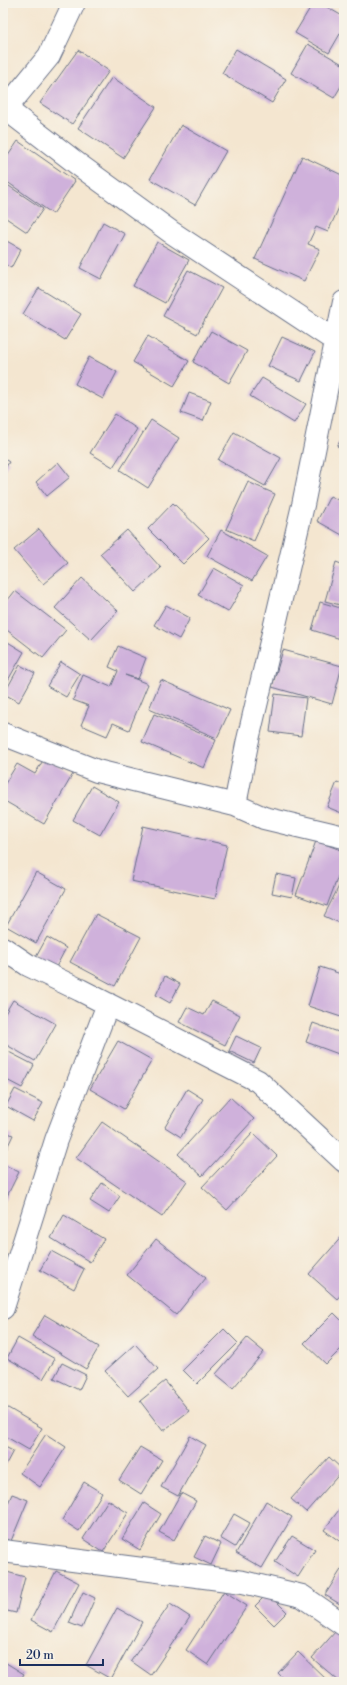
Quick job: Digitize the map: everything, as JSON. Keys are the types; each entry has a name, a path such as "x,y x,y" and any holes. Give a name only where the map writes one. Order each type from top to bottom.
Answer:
{"street":[{"path":"74,3 49,56 4,110 171,232 336,341"},
{"path":"235,805 247,744 303,505 344,302"},
{"path":"3,734 98,771 235,805 264,818 344,837"},
{"path":"3,948 28,965 108,1004 258,1081 344,1161"},
{"path":"3,1308 56,1140 108,1004"},
{"path":"3,1551 243,1582 302,1596 344,1625"}],"building":[{"path":"313,3 320,3 344,17 344,27 329,53 295,33"},
{"path":"308,44 344,65 344,81 334,98 291,73"},
{"path":"236,49 286,79 272,103 222,73"},
{"path":"78,50 109,71 72,124 40,103"},
{"path":"112,77 156,107 123,158 78,128"},
{"path":"181,125 226,151 195,205 150,179"},
{"path":"18,141 75,181 53,214 3,179 3,163"},
{"path":"302,156 344,176 344,196 328,232 316,227 308,244 320,249 304,281 255,259"},
{"path":"6,184 43,209 27,232 3,216 3,187"},
{"path":"103,222 125,234 101,279 80,268"},
{"path":"3,239 21,249 11,268 3,263"},
{"path":"157,242 189,260 165,303 133,286"},
{"path":"188,270 222,288 197,334 163,316"},
{"path":"39,288 81,314 65,340 23,314"},
{"path":"211,331 247,351 229,383 193,362"},
{"path":"148,336 189,361 174,386 133,362"},
{"path":"282,337 315,352 301,381 268,366"},
{"path":"89,357 117,372 103,399 75,384"},
{"path":"262,378 306,404 294,423 250,396"},
{"path":"189,393 211,401 203,421 181,413"},
{"path":"115,414 137,429 113,467 90,453"},
{"path":"151,420 179,438 148,488 120,470"},
{"path":"234,432 281,458 265,486 218,460"},
{"path":"344,435 344,450 337,446"},
{"path":"3,458 9,462 3,472"},
{"path":"58,462 70,477 47,496 36,482"},
{"path":"248,482 275,494 254,541 226,529"},
{"path":"330,496 344,503 344,536 317,521"},
{"path":"173,503 209,538 183,564 148,529"},
{"path":"39,529 68,563 43,584 14,550"},
{"path":"127,530 161,568 135,592 100,554"},
{"path":"221,530 267,556 252,581 207,556"},
{"path":"336,562 344,565 344,606 325,601"},
{"path":"214,568 244,585 228,612 198,595"},
{"path":"82,578 118,611 91,640 55,608"},
{"path":"15,591 66,630 43,658 3,627 3,606"},
{"path":"320,602 344,609 344,640 312,630"},
{"path":"166,605 190,618 179,639 154,625"},
{"path":"3,639 24,652 3,689"},
{"path":"118,646 146,658 138,679 125,675 148,684 129,730 113,723 107,736 81,725 89,706 73,700 83,675 111,687 118,671 109,667"},
{"path":"283,650 342,666 332,704 272,687"},
{"path":"61,662 80,674 66,697 47,686"},
{"path":"20,665 35,673 19,702 4,694"},
{"path":"161,680 230,710 217,738 149,709"},
{"path":"275,694 306,698 301,736 270,732"},
{"path":"154,714 216,740 204,768 142,742"},
{"path":"45,757 73,774 44,824 3,800 3,787 17,764 35,774"},
{"path":"337,782 344,785 344,814 327,807"},
{"path":"92,786 119,802 100,835 73,820"},
{"path":"143,826 227,845 215,899 131,881"},
{"path":"316,841 344,851 344,860 327,906 296,895"},
{"path":"36,872 66,889 36,943 6,926"},
{"path":"276,874 296,878 292,897 272,893"},
{"path":"339,886 344,888 344,925 324,916"},
{"path":"96,914 141,937 115,986 70,962"},
{"path":"47,937 66,948 55,969 35,959"},
{"path":"320,967 344,975 344,1018 308,1006"},
{"path":"165,976 180,984 170,1003 156,995"},
{"path":"13,1000 56,1024 35,1061 3,1043 3,1017"},
{"path":"212,1001 240,1015 225,1045 179,1022 187,1007 204,1015"},
{"path":"313,1023 344,1034 344,1056 306,1042"},
{"path":"236,1036 261,1048 254,1063 229,1051"},
{"path":"118,1041 152,1060 124,1109 90,1089"},
{"path":"3,1049 34,1065 22,1088 3,1078"},
{"path":"15,1089 43,1103 33,1121 6,1106"},
{"path":"187,1089 203,1099 181,1137 165,1127"},
{"path":"230,1097 254,1119 202,1176 178,1154"},
{"path":"102,1122 187,1181 162,1217 76,1158"},
{"path":"3,1131 13,1135 4,1154 3,1153"},
{"path":"253,1133 277,1156 227,1210 202,1187"},
{"path":"3,1164 19,1172 3,1204"},
{"path":"102,1183 120,1196 109,1213 90,1201"},
{"path":"64,1215 104,1239 90,1262 51,1238"},
{"path":"344,1234 344,1291 337,1299 309,1274"},
{"path":"156,1239 206,1278 176,1315 127,1275"},
{"path":"51,1251 84,1269 74,1289 40,1270"},
{"path":"334,1313 344,1323 344,1346 326,1364 304,1343"},
{"path":"45,1315 99,1347 86,1369 32,1336"},
{"path":"224,1329 238,1343 197,1384 183,1370"},
{"path":"18,1338 55,1359 43,1379 7,1358"},
{"path":"247,1338 264,1352 233,1388 216,1374"},
{"path":"135,1344 158,1369 128,1396 105,1371"},
{"path":"62,1363 86,1375 79,1390 54,1378"},
{"path":"165,1381 189,1411 163,1431 140,1401"},
{"path":"3,1405 42,1428 29,1450 3,1435"},
{"path":"46,1434 66,1447 40,1487 20,1473"},
{"path":"190,1436 206,1445 178,1496 161,1487"},
{"path":"3,1446 13,1451 5,1466 3,1465"},
{"path":"140,1447 162,1460 141,1494 119,1480"},
{"path":"329,1457 343,1470 306,1512 291,1499"},
{"path":"84,1482 102,1493 79,1531 62,1520"},
{"path":"181,1493 196,1501 174,1540 159,1532"},
{"path":"12,1494 28,1500 11,1541 3,1538 3,1515"},
{"path":"108,1500 128,1513 103,1552 83,1539"},
{"path":"266,1501 292,1517 262,1568 236,1553"},
{"path":"144,1503 161,1514 140,1550 122,1539"},
{"path":"344,1503 344,1541 342,1543 324,1530"},
{"path":"234,1514 250,1523 235,1547 220,1538"},
{"path":"205,1536 221,1544 211,1565 194,1557"},
{"path":"292,1536 315,1550 298,1577 275,1562"},
{"path":"344,1565 344,1605 343,1606 325,1595"},
{"path":"3,1571 25,1577 16,1613 3,1610"},
{"path":"56,1571 79,1583 53,1632 31,1620"},
{"path":"224,1591 247,1606 208,1665 186,1650"},
{"path":"83,1592 95,1598 82,1628 69,1623"},
{"path":"268,1593 287,1612 274,1625 255,1606"},
{"path":"170,1604 190,1617 151,1675 131,1661"},
{"path":"117,1608 142,1622 111,1679 86,1665"},
{"path":"336,1631 344,1638 344,1682 340,1682 312,1658"},
{"path":"298,1652 329,1682 287,1682 278,1673"},
{"path":"3,1661 24,1674 19,1682 3,1682"}]}
